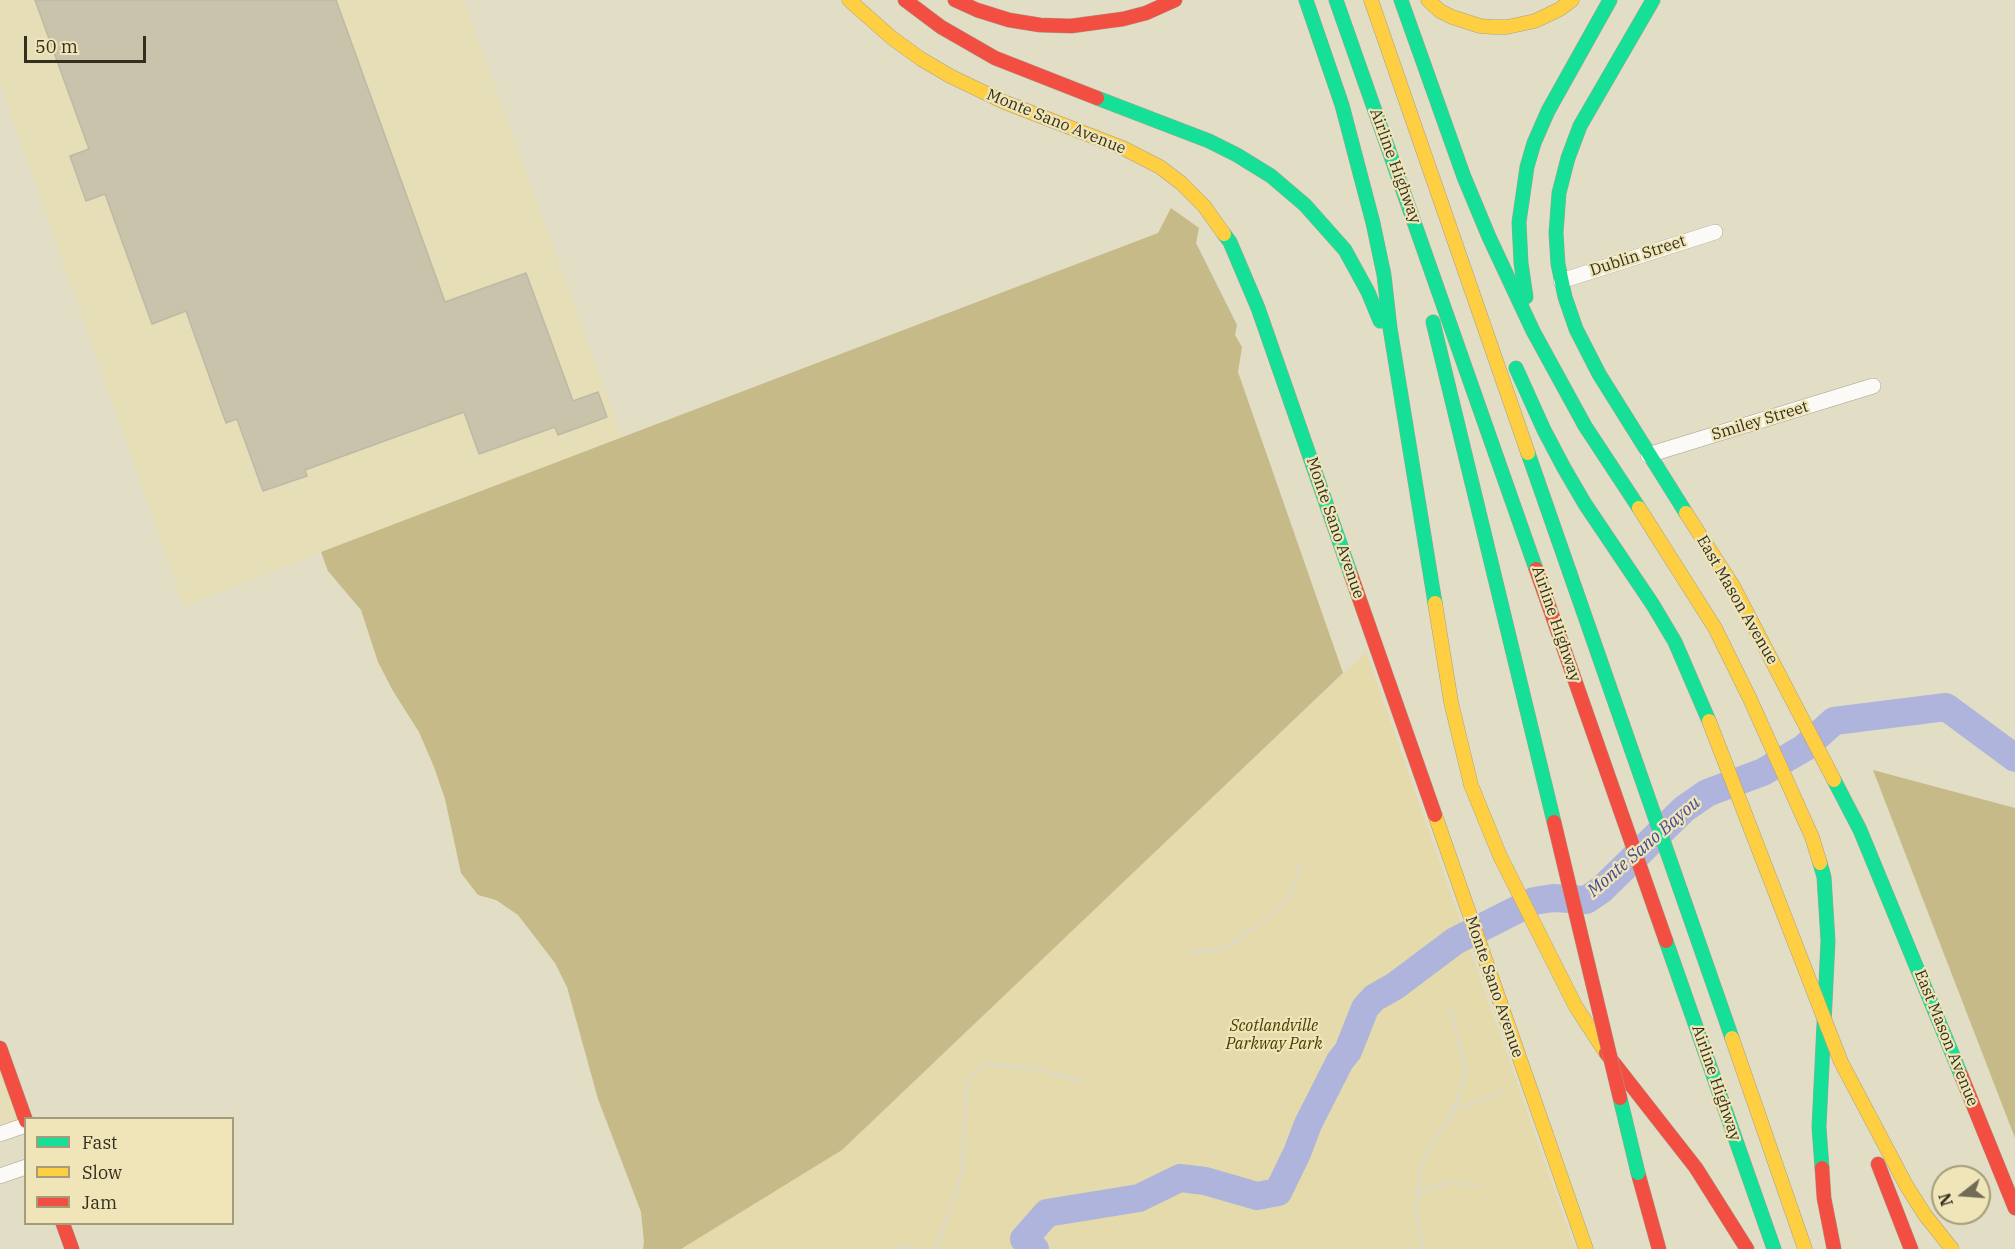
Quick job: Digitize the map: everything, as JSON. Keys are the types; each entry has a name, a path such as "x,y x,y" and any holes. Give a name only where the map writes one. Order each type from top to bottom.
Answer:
{"main road":[{"name":"Monte Sano Avenue","path":"849,0 892,38 950,76 989,95 1149,160 1181,183 1204,206 1223,230 1236,253 1258,308 1586,1249"},
{"path":"905,0 941,27 1004,62 1209,141 1238,155 1270,176 1314,214 1345,250 1368,292 1383,332 1394,350"},
{"path":"954,0 1009,20 1040,25 1071,26 1123,19 1146,13 1175,0"},
{"path":"1306,0 1339,96 1362,177 1384,275 1394,350 1453,712 1471,785 1500,856 1576,1007 1599,1043 1696,1168 1748,1249"},
{"name":"Airline Highway","path":"1336,0 1440,291 1774,1249"},
{"name":"Airline Highway","path":"1371,0 1805,1249"},
{"path":"1401,0 1468,187 1533,331 1585,426 1694,593 1729,655 1800,808 1820,859 1827,907 1827,949 1819,1127 1824,1198 1834,1249"},
{"path":"1428,0 1440,11 1452,17 1473,24 1493,27 1521,25 1535,21 1560,9 1572,0"},
{"path":"1533,331 1522,272 1519,241 1520,205 1527,167 1534,143 1548,111 1610,0"},
{"name":"East Mason Avenue","path":"1653,0 1580,126 1568,158 1559,193 1556,249 1561,281 1572,319 1588,355 1648,455 1724,571 1838,786 1881,877 2015,1208"},
{"path":"1445,214 1485,289 1501,333"},
{"path":"1440,291 1431,315 1638,1173 1659,1249"},
{"path":"1510,354 1544,430 1564,468 1585,504 1665,624 1691,678 1710,721 1911,1249"},
{"path":"0,1048 25,1117"},
{"path":"1841,1062 1906,1185 1925,1215 1952,1249"},
{"path":"1638,1173 1648,1249"},
{"path":"63,1225 72,1249"}],"street":[{"name":"Dublin Street","path":"1561,281 1715,232"},
{"name":"Smiley Street","path":"1648,455 1873,386"},
{"path":"0,1134 24,1126"},
{"path":"0,1176 24,1168"}],"path":[{"path":"1189,953 1225,949 1266,919 1291,895 1300,864"},
{"path":"1423,1249 1416,1212 1420,1166 1453,1110 1466,1069 1450,1008"},
{"path":"936,1249 961,1177 968,1079 985,1064 1037,1069 1083,1082"},
{"path":"1453,1110 1504,1091"},
{"path":"1417,1191 1449,1183 1479,1185"},
{"path":"896,1249 901,1247 917,1249"}],"shaded area":[{"path":"0,0 464,0 622,437 184,606 0,83"},
{"path":"1171,208 1199,228 1196,243 1237,325 1235,335 1242,347 1238,372 1343,673 842,1150 681,1249 643,1249 641,1212 598,1099 567,987 555,963 518,915 496,900 478,895 461,873 445,799 419,732 378,662 361,610 328,571 321,552 1158,233"},
{"path":"1873,770 2015,808 2015,1138"},
{"path":"0,1048 25,1117 24,1122 0,1134"}],"green space":[{"name":"Scotlandville Parkway Park","path":"1366,652 1575,1249 681,1249 842,1150"}],"building":[{"path":"35,0 336,0 445,302 526,273 573,401 598,392 607,417 558,435 555,427 479,454 464,412 305,470 307,476 263,491 237,419 226,423 186,311 152,324 105,194 86,201 70,156 89,149"}],"waterway":[{"name":"Monte Sano Bayou","path":"1035,1249 1024,1239 1047,1213 1139,1198 1180,1178 1205,1181 1257,1196 1278,1192 1308,1124 1340,1061 1348,1051 1365,1008 1374,998 1395,986 1455,941 1534,901 1553,898 1586,900 1601,890 1684,809 1707,793 1763,772 1804,748 1834,721 1946,707 2015,758"}],"traffic: fast":[{"path":"1306,0 1342,105 1373,223 1384,275 1390,328 1435,603"},
{"path":"1336,0 1536,569"},
{"path":"1401,0 1464,177 1533,331 1585,426 1639,508"},
{"path":"1526,297 1521,263 1519,222 1527,167 1534,143 1548,111 1610,0"},
{"path":"1653,0 1580,126 1568,158 1559,193 1556,233 1558,264 1565,297 1576,329 1599,374 1686,513"},
{"path":"1097,98 1209,141 1271,176 1305,205 1345,250 1368,292 1380,321"},
{"path":"1224,234 1230,242 1258,308 1351,575"},
{"path":"1433,322 1554,822"},
{"path":"1516,368 1564,468 1675,642 1709,721"},
{"path":"1528,453 1732,1038"},
{"path":"1834,780 1860,830 1961,1075"},
{"path":"1820,863 1824,877 1828,941 1819,1127 1822,1168"},
{"path":"1666,941 1774,1249"},
{"path":"1620,1098 1638,1173"}],"traffic: slow":[{"path":"849,0 892,38 950,76 1004,102 1123,148 1160,167 1181,183 1204,206 1224,234"},
{"path":"1371,0 1528,453"},
{"path":"1428,0 1440,11 1452,17 1480,26 1493,27 1507,27 1535,21 1560,9 1572,0"},
{"path":"1639,508 1715,628 1750,699 1812,837 1820,863"},
{"path":"1686,513 1733,586 1834,780"},
{"path":"1435,603 1451,702 1471,785 1500,856 1576,1007 1606,1053"},
{"path":"1709,721 1841,1062"},
{"path":"1435,815 1586,1249"},
{"path":"1732,1038 1805,1249"},
{"path":"1841,1062 1906,1185 1925,1215 1952,1249"}],"traffic: jam":[{"path":"905,0 941,27 995,58 1097,98"},
{"path":"955,0 1009,20 1040,25 1071,26 1123,19 1146,13 1175,0"},
{"path":"1536,569 1666,941"},
{"path":"1351,575 1435,815"},
{"path":"1554,822 1620,1098"},
{"path":"0,1048 25,1117"},
{"path":"1606,1053 1696,1168 1747,1249"},
{"path":"1961,1075 2015,1208"},
{"path":"1878,1164 1911,1249"},
{"path":"1822,1168 1824,1198 1834,1249"},
{"path":"1638,1173 1659,1249"},
{"path":"63,1225 72,1249"}]}
